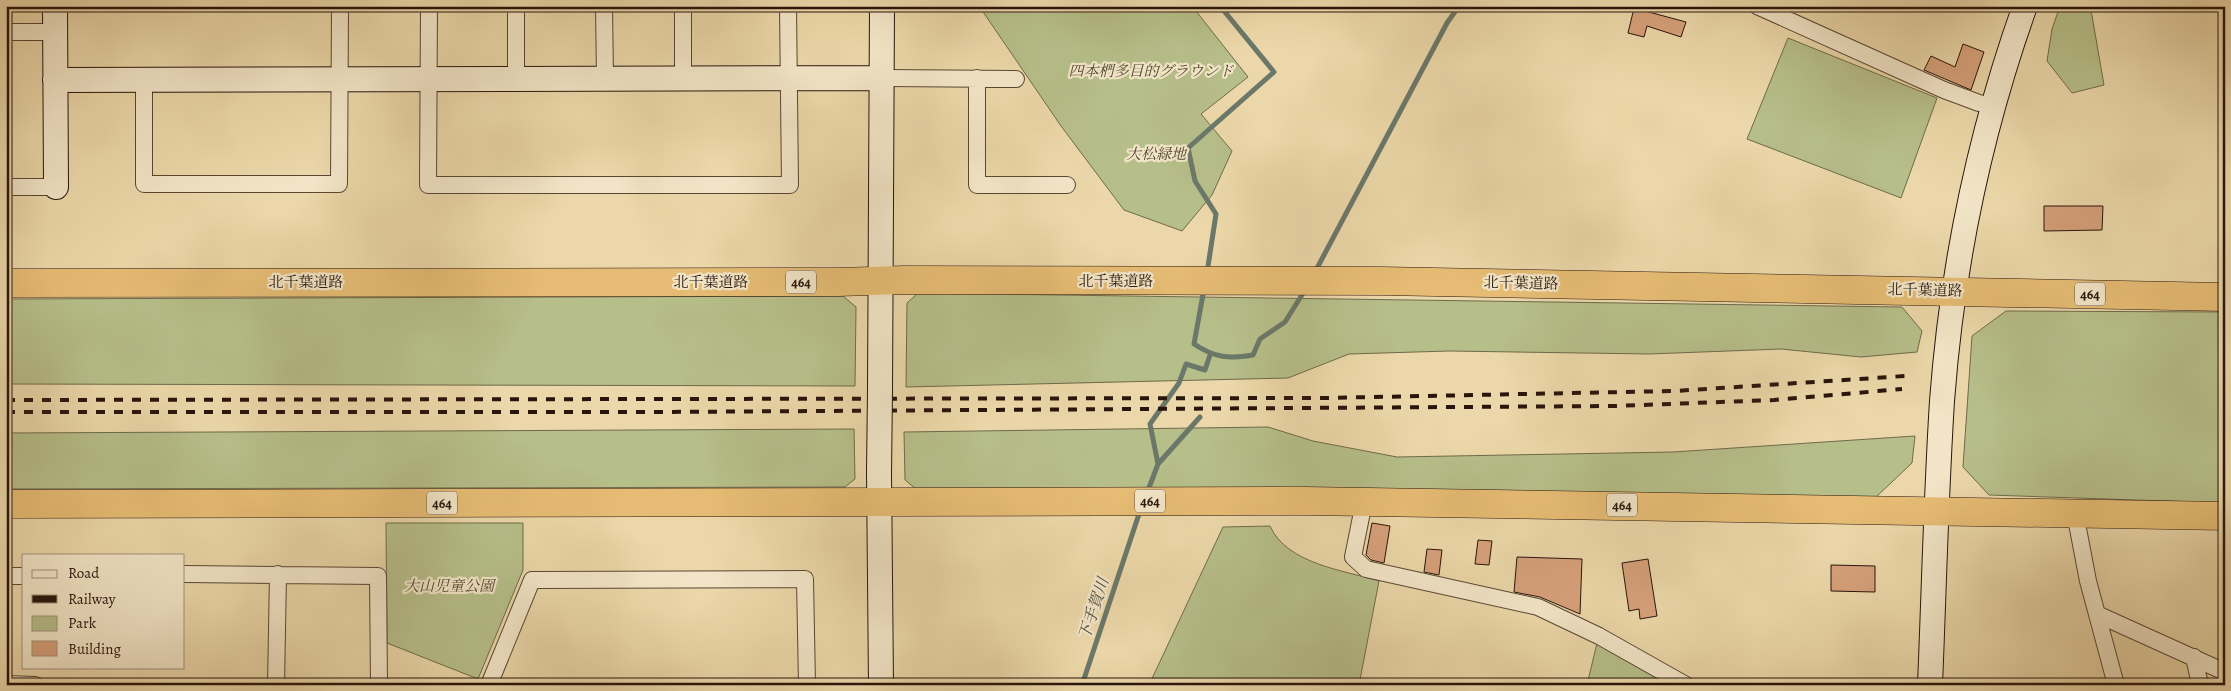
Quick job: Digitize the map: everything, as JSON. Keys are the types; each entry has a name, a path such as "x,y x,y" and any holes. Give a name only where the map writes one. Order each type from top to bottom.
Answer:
{"highway":[{"name":"北千葉道路","path":"6,283 880,280 1382,281 2225,297"},
{"name":"464","path":"6,504 993,500 1306,501 2225,516"}],"street":[{"path":"6,187 56,187 55,6"},
{"path":"144,80 144,184 339,184 340,6"},
{"path":"429,6 428,185 790,185 788,6"},
{"path":"516,6 516,79"},
{"path":"604,6 605,79"},
{"path":"683,6 683,79"},
{"path":"880,685 878,501 883,78 882,6"},
{"path":"1756,6 1944,90 1979,104 1995,106"},
{"path":"1930,685 1942,401 1955,291 1971,201 1995,106 2025,6"},
{"path":"6,32 55,32"},
{"path":"977,78 977,185 1067,185"},
{"path":"55,80 1016,79"},
{"path":"1364,502 1353,557 1366,569 1538,607 1599,636 1686,685"},
{"path":"2075,513 2088,581 2116,685"},
{"path":"185,574 378,576 379,685"},
{"path":"276,685 278,574"},
{"path":"6,576 22,576"},
{"path":"489,685 532,580 786,579 805,579 807,685"},
{"path":"2098,616 2225,672"},
{"path":"2194,658 2200,685"},
{"path":"6,684 35,685"}],"green space":[{"name":"大松緑地","path":"979,6 1192,6 1248,77 1201,114 1232,151 1212,195 1182,231 1124,210 1061,126"},
{"path":"2060,6 2096,6 2091,10 2104,85 2072,93 2047,61 2052,29"},
{"path":"1788,38 1937,98 1901,198 1747,139"},
{"path":"918,293 1902,307 1922,331 1917,352 1861,357 1781,349 1649,354 1449,351 1349,354 1288,378 906,387 907,303"},
{"path":"843,296 856,307 855,386 6,384 6,299"},
{"path":"2006,311 2225,312 2225,503 1989,495 1963,467 1972,336"},
{"path":"1268,427 1313,441 1397,457 1673,452 1915,436 1912,463 1875,498 916,489 905,480 904,432"},
{"path":"854,429 855,479 845,487 6,489 6,433"},
{"name":"大山児童公園","path":"386,523 523,523 523,570 478,679 387,643"},
{"path":"1270,526 1278,539 1302,557 1333,569 1379,581 1359,685 1149,685 1223,527"},
{"path":"1597,643 1677,685 1587,685"}],"building":[{"path":"1634,8 1686,22 1681,37 1647,26 1644,37 1628,33"},
{"path":"1963,44 1984,52 1971,90 1924,70 1931,56 1955,67"},
{"path":"2044,206 2103,206 2102,230 2044,231"},
{"path":"1372,523 1390,526 1384,563 1371,560 1366,555"},
{"path":"1478,540 1492,541 1489,565 1475,564"},
{"path":"1427,549 1442,550 1439,575 1424,572"},
{"path":"1517,557 1582,559 1580,614 1540,597 1514,592"},
{"path":"1648,559 1657,616 1640,619 1639,609 1629,611 1622,563"},
{"path":"1831,565 1875,566 1875,592 1831,591"}],"waterway":[{"path":"1207,273 1216,214 1195,181 1188,148 1274,72 1220,6"},
{"path":"1315,272 1447,23 1459,6"},
{"path":"1204,289 1194,344 1216,355 1229,357 1253,355 1260,339 1285,322 1305,290"},
{"path":"1158,464 1150,424 1179,383 1186,364 1205,370 1210,355"},
{"path":"1147,493 1158,464 1200,417"},
{"name":"下手賀川","path":"1082,685 1140,511"}],"railway":[{"path":"6,400 1323,398 1675,391 1905,376"},
{"path":"6,412 659,412 1615,406 1774,400 1902,389"}],"park label":[{"name":"四本椚多目的グラウンド","path":"1151,71"}]}
